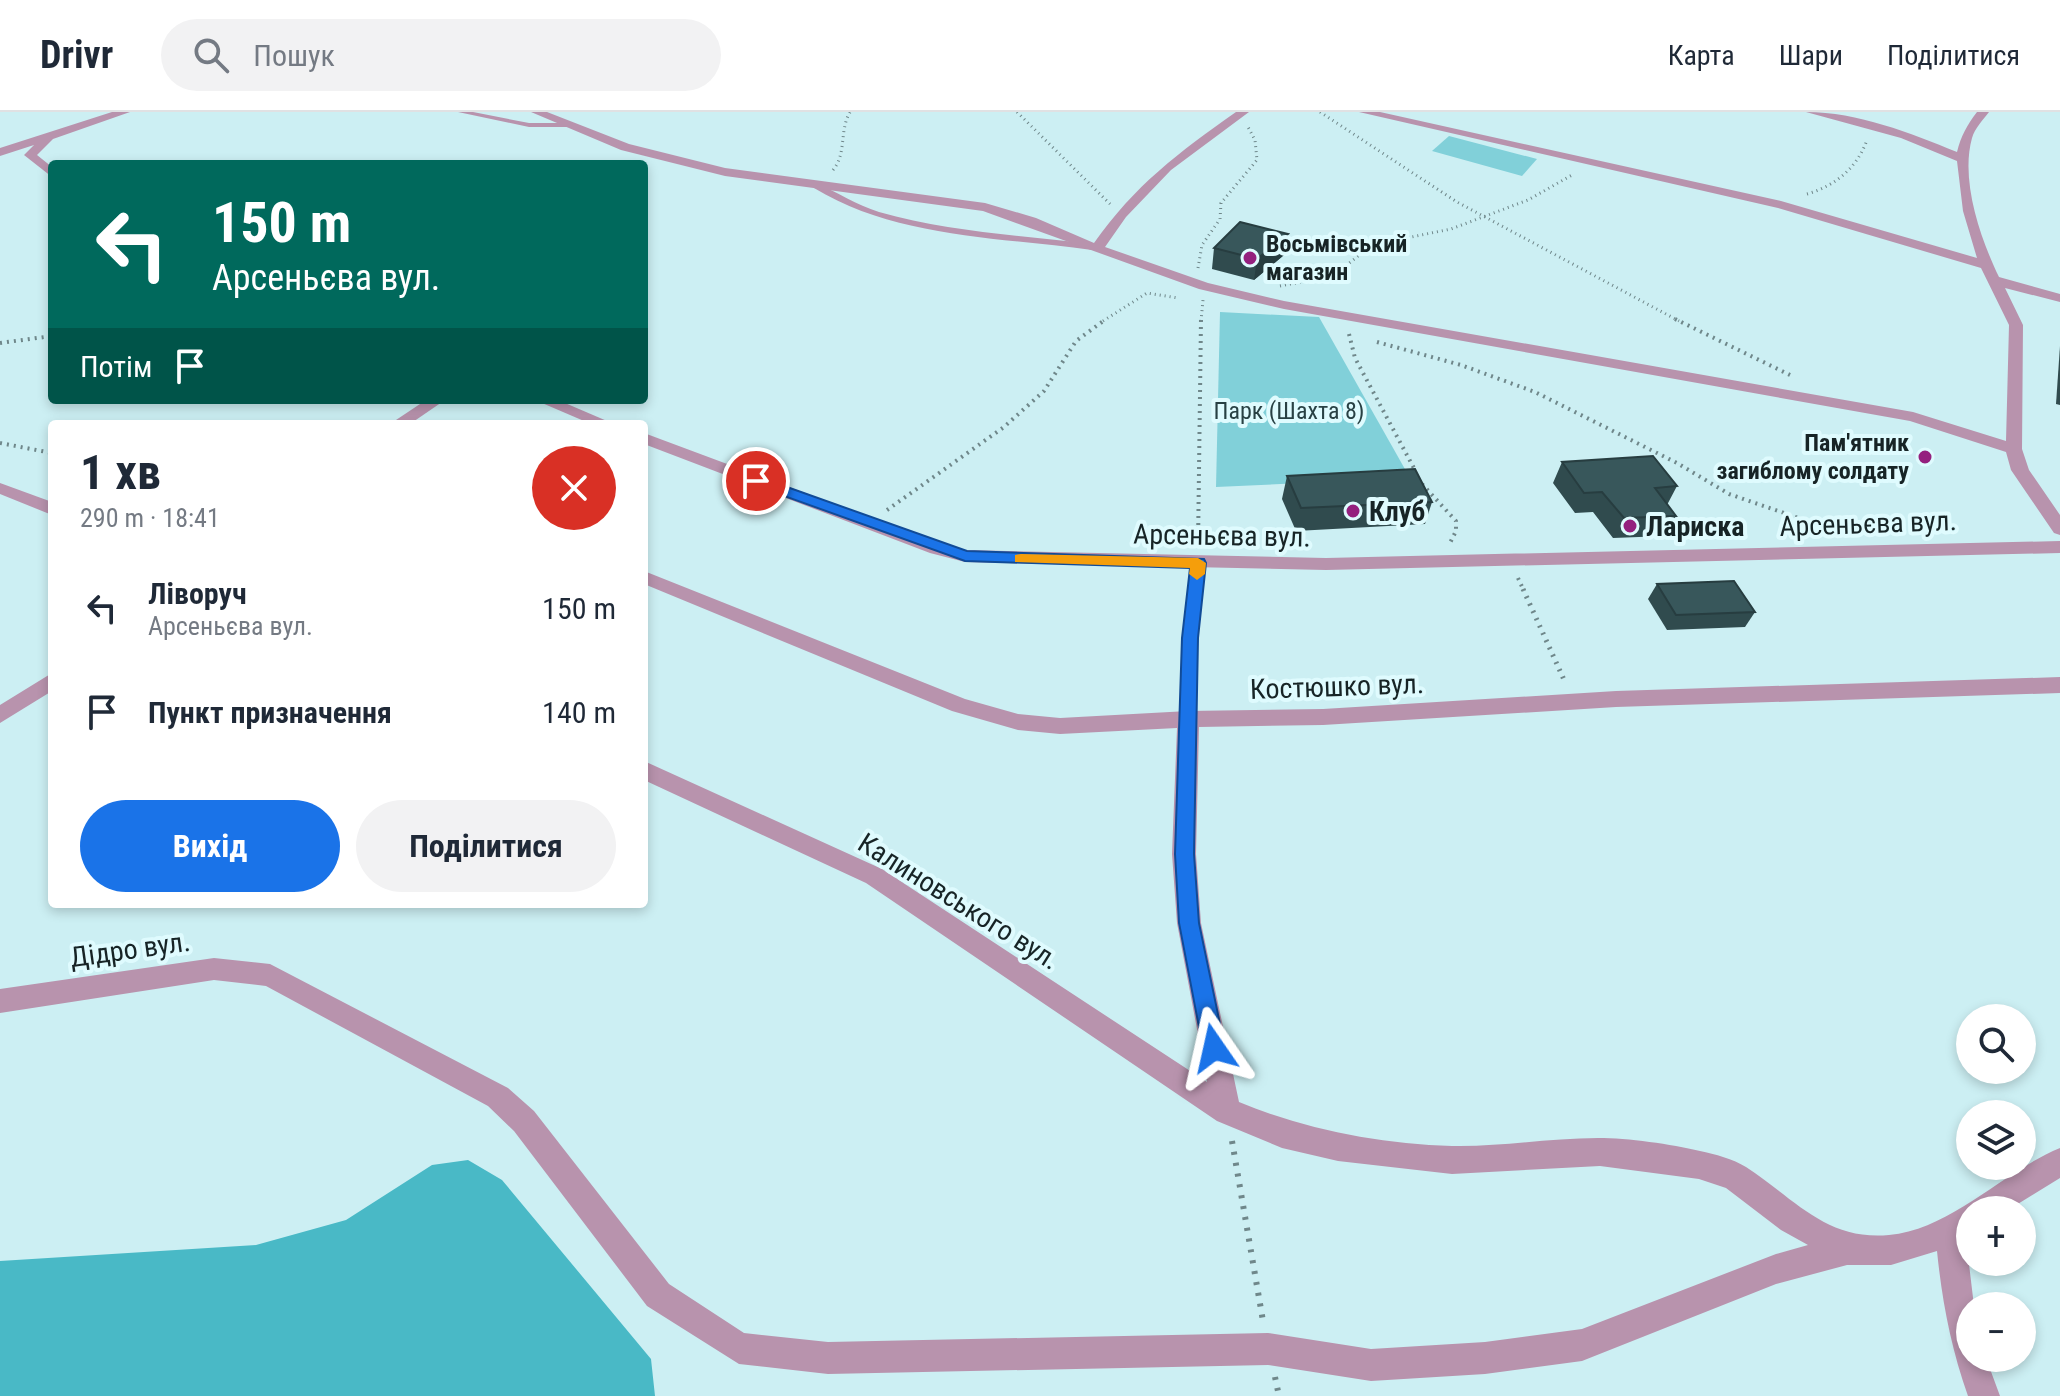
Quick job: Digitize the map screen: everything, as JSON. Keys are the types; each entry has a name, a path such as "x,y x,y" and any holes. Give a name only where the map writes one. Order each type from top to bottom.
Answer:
{"street":[{"path":"0,152 124,112"},
{"path":"537,112 625,147 679,162 817,186 985,207 1031,221 1202,290 1913,417 2014,449"},
{"path":"1365,112 1487,142 1781,205 2060,298"},
{"path":"1812,112 1923,141 1964,159"},
{"path":"1983,112 1967,136 1964,159 1970,220 1990,273 2013,312 2016,325 2014,449 2020,470 2060,529"},
{"path":"1097,248 1121,214 1167,167 1242,114"},
{"path":"47,139 30,155 48,170"},
{"path":"404,420 430,404"},
{"path":"554,404 596,420"},
{"name":"Арсеньєва вул.","path":"648,440 868,523 965,556 1198,563 1883,553 2060,547"},
{"path":"0,488 48,507"},
{"name":"Костюшко вул.","path":"648,579 959,705 1018,722 1060,726 1188,719 1323,717 1573,701 2060,685"},
{"path":"0,715 48,684"},
{"path":"1188,719 1184,854 1189,923 1227,1111"},
{"name":"Калиновського вул.","path":"648,772 874,876 1227,1111 1282,1134 1338,1147 1452,1160 1600,1152 1699,1165 1734,1176 1791,1220 1847,1250"},
{"name":"Дідро вул.","path":"0,1001 214,969 270,975 498,1097 524,1121 658,1295 739,1348 828,1358 1268,1349"},
{"path":"2003,1196 2060,1162"},
{"path":"1268,1349 1371,1365 1485,1358 1582,1345 1776,1269 1847,1250 1891,1250 1956,1226"},
{"path":"1975,1372 1984,1396"}],"lane":[{"path":"462,112 529,125 572,125"},
{"path":"817,186 832,198 850,206 894,217 1097,248"},
{"path":"1188,719 1190,638 1198,563"}],"path":[{"path":"794,182 837,168 843,146 840,131 850,112"},
{"path":"1017,112 1121,214"},
{"path":"1320,112 1409,173 1485,217 1643,302 1801,380"},
{"path":"1198,563 1202,290 1198,256 1220,219 1221,203 1258,161 1259,148 1242,114"},
{"path":"1793,195 1825,189 1836,183 1868,142 1855,123"},
{"path":"1259,299 1273,288 1333,276 1372,245 1438,232 1485,217 1528,200 1571,175 1610,166"},
{"path":"868,523 1004,427 1044,391 1076,341 1131,301 1147,293 1202,290"},
{"path":"1358,335 1348,332 1355,358 1423,485 1456,521 1456,531 1439,561"},
{"path":"0,343 48,337"},
{"path":"1367,339 1461,365 1535,392 1677,463 1729,494 1844,534 1883,553"},
{"path":"0,443 48,452"},
{"path":"1510,559 1573,701"},
{"path":"1227,1111 1268,1349"}],"green space":[{"path":"1449,136 1537,159 1522,176 1432,151"},
{"name":"Парк (Шахта 8)","path":"1220,312 1319,317 1410,478 1216,487"}],"shaded area":[{"path":"468,1160 502,1180 651,1359 655,1396 0,1396 0,1261 256,1245 346,1220 432,1165"}],"building":[{"path":"1240,222 1288,234 1257,259 1214,248"},
{"path":"1653,456 1677,486 1655,488 1676,516 1624,518 1602,492 1584,493 1562,462"},
{"path":"1415,469 1432,502 1301,508 1287,476"},
{"path":"1734,581 1755,612 1676,615 1657,584"}],"slow traffic":[{"path":"1021,559 1198,563 1197,574"}],"place":[{"name":"Восьмівський магазин","path":"1250,258"},
{"name":"Пам'ятник загиблому солдату","path":"1925,457"},
{"name":"Клуб","path":"1353,511"},
{"name":"Лариска","path":"1630,526"}],"route":[{"path":"756,481 937,549 965,556 1198,563 1190,638 1184,854 1189,923 1214,1048"}]}
